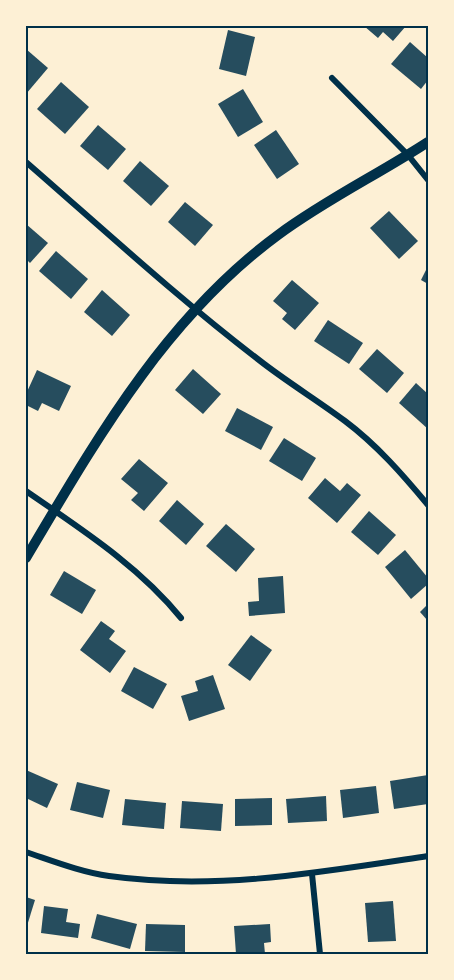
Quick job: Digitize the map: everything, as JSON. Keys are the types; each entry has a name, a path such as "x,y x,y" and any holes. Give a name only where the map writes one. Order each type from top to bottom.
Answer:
{"street":[{"path":"332,78 408,155 429,180"},
{"path":"26,558 119,406 195,308 278,235 429,142"},
{"path":"26,162 260,361 368,440 429,505"},
{"path":"26,490 131,567 161,593 181,618"},
{"path":"26,852 108,876 207,881 271,879 429,856"},
{"path":"312,874 320,954"}],"building":[{"path":"364,26 406,26 393,41 383,32 378,38"},
{"path":"228,30 255,37 246,76 219,69"},
{"path":"410,42 428,58 428,80 421,89 391,64"},
{"path":"26,49 48,68 26,94"},
{"path":"61,82 89,107 65,134 37,109"},
{"path":"243,89 263,122 238,137 218,104"},
{"path":"98,125 126,149 108,170 80,146"},
{"path":"276,130 299,164 277,179 254,145"},
{"path":"140,161 169,186 151,206 123,181"},
{"path":"185,202 213,225 195,246 168,222"},
{"path":"389,211 418,241 399,259 370,228"},
{"path":"26,224 48,243 30,263 26,259"},
{"path":"56,251 88,279 71,299 39,271"},
{"path":"428,266 428,284 421,280"},
{"path":"292,280 319,303 295,330 282,319 287,313 273,301"},
{"path":"102,290 130,315 112,336 84,312"},
{"path":"328,320 363,343 349,364 314,341"},
{"path":"377,349 404,373 387,393 359,369"},
{"path":"193,369 221,394 203,414 175,390"},
{"path":"37,370 71,386 59,411 42,403 38,411 26,405 26,394"},
{"path":"416,383 428,394 428,429 399,403"},
{"path":"237,408 273,427 261,450 225,431"},
{"path":"284,438 316,458 302,481 269,461"},
{"path":"139,459 168,483 144,511 131,500 138,493 121,479"},
{"path":"325,478 340,491 347,483 361,495 337,523 308,498"},
{"path":"177,500 204,524 186,545 159,521"},
{"path":"369,511 396,535 378,555 351,532"},
{"path":"226,524 255,549 236,572 206,546"},
{"path":"405,550 428,578 428,584 411,599 385,567"},
{"path":"64,571 96,590 82,614 50,595"},
{"path":"283,576 285,613 249,616 248,602 259,601 258,578"},
{"path":"428,604 428,621 420,612"},
{"path":"101,621 115,631 109,639 126,651 110,673 80,650"},
{"path":"251,635 272,650 250,681 228,665"},
{"path":"134,667 167,684 153,709 121,691"},
{"path":"213,675 225,709 189,721 181,696 198,691 195,681"},
{"path":"26,770 58,784 47,808 26,798"},
{"path":"428,775 428,804 394,809 390,781"},
{"path":"77,782 110,790 103,818 70,810"},
{"path":"376,786 379,813 343,818 340,790"},
{"path":"326,796 327,821 288,823 286,799"},
{"path":"272,798 272,825 235,826 235,799"},
{"path":"125,799 166,803 164,829 122,825"},
{"path":"182,801 223,804 221,831 180,828"},
{"path":"26,897 35,900 26,929"},
{"path":"393,901 396,941 368,942 365,903"},
{"path":"44,906 68,909 66,922 80,924 78,938 41,933"},
{"path":"97,914 137,924 130,949 91,938"},
{"path":"146,924 185,925 185,952 145,951"},
{"path":"270,924 271,942 264,943 265,954 236,954 234,926"}]}
